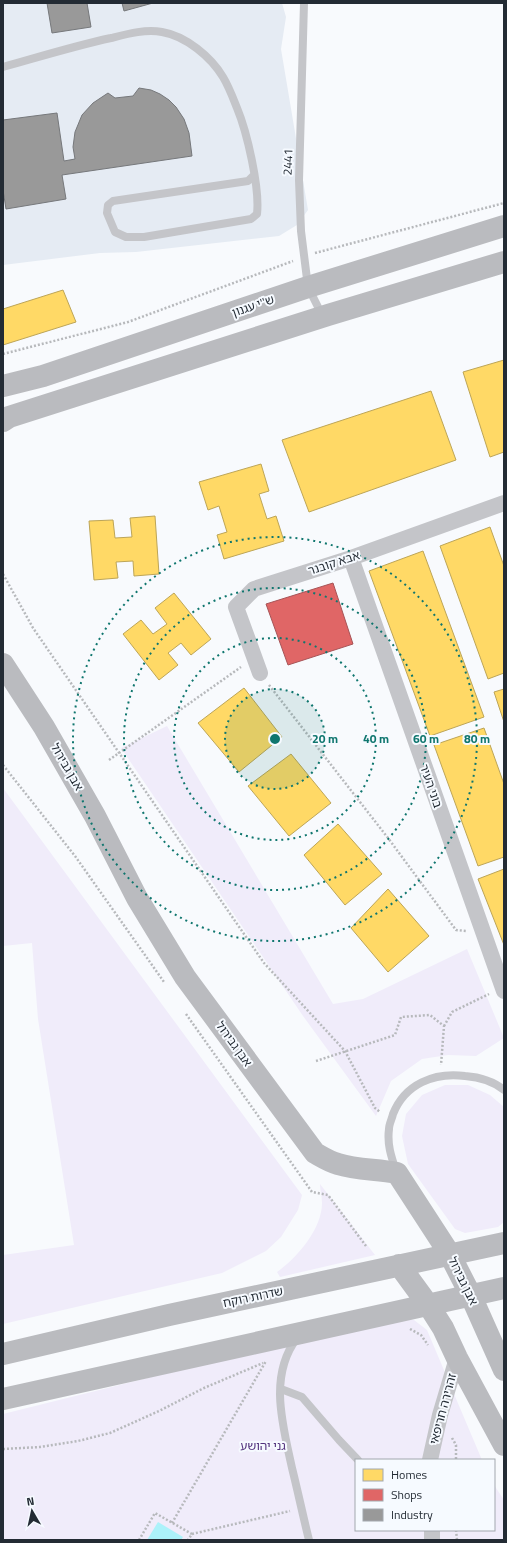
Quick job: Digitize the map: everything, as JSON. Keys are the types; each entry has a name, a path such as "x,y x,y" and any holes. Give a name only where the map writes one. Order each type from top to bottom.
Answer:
{"main road":[{"name":"ש''י עגנון","path":"3,386 43,376 308,287 504,226"},
{"path":"3,421 9,417 328,315 504,262"},
{"path":"3,412 30,403 170,366"},
{"name":"אבן גבירול","path":"3,664 44,726 95,816 137,898 185,977 315,1153 337,1164 361,1169 397,1173 449,1253 471,1296 504,1370"},
{"name":"שדרות רוקח","path":"3,1354 169,1315 503,1242"},
{"path":"398,1265 429,1306 443,1328 457,1358 504,1445"},
{"path":"3,1399 429,1306 504,1288"}],"street":[{"name":"אבא קובנר","path":"260,673 236,607 254,589 503,507"},
{"name":"בוני העיר","path":"351,558 503,989"},
{"name":"זהרירה חריפאי","path":"430,1459 440,1415 457,1358"}],"lane":[{"name":"2441","path":"304,3 299,180 302,230 308,287 319,309 328,315"},
{"path":"3,67 81,45 146,31 163,32 180,38 208,58 223,77 243,122 254,175 258,203 257,214 250,219 144,236 126,237 116,232 107,213 108,205 113,201 248,181 254,175"},
{"path":"397,1173 389,1148 389,1127 395,1109 406,1093 420,1082 442,1076 458,1075 476,1077 498,1085 504,1090"},
{"path":"301,1333 292,1345 286,1359 280,1389 280,1403 283,1426 309,1540"},
{"path":"280,1389 302,1397 357,1459"}],"path":[{"path":"3,354 128,322 305,256 504,203"},
{"path":"3,574 33,628 264,963 345,1051 375,1108 391,1121"},
{"path":"109,760 254,658"},
{"path":"260,673 388,838 456,930 482,932"},
{"path":"442,1076 444,1026 452,1012 503,989"},
{"path":"316,1061 395,1035 401,1017 430,1015 444,1026"},
{"path":"3,1449 40,1447 78,1441 110,1433 204,1388 266,1362 172,1523"},
{"path":"139,1540 155,1513 192,1534 302,1508"},
{"path":"188,1540 192,1534"}],"shaded area":[{"path":"3,3 282,3 286,17 281,49 308,210 297,225 279,236 136,252 100,253 3,265"}],"green space":[{"path":"167,726 333,1004 363,999 467,949 504,1038 476,1056 448,1055 422,1059 391,1081 376,1116 303,1016 121,748"},
{"path":"3,788 302,1195 298,1210 281,1237 266,1251 222,1273 3,1324 3,1255 74,1245 38,1019 32,943 3,946"},
{"path":"445,1085 468,1085 490,1095 504,1107 504,1222 498,1227 465,1233 455,1229 408,1164 402,1136 406,1114 422,1095"},
{"path":"320,1184 375,1255 280,1277 277,1272 300,1251 313,1233 318,1223 322,1203"},
{"name":"גני יהושע","path":"401,1318 414,1320 427,1330 482,1459 355,1459 355,1531 495,1531 495,1486 504,1500 504,1540 3,1540 3,1414 276,1346"}],"water":[{"path":"158,1522 183,1537 181,1540 147,1540"}],"building: Homes":[{"path":"63,290 76,322 3,345 3,309"},
{"path":"504,360 504,452 490,457 463,372"},
{"path":"431,391 456,460 309,512 282,440"},
{"path":"261,464 269,491 259,494 267,519 276,516 284,541 224,559 217,535 227,532 219,506 208,510 199,482"},
{"path":"155,516 159,574 134,576 133,561 116,562 118,578 94,580 89,521 113,520 115,538 132,537 130,518"},
{"path":"490,527 504,566 504,673 488,679 440,546"},
{"path":"423,551 484,717 430,736 369,571"},
{"path":"174,593 211,639 191,655 181,643 168,653 178,665 159,680 123,634 141,620 153,634 167,624 155,608"},
{"path":"244,688 282,737 239,772 198,723"},
{"path":"504,689 504,722 494,692"},
{"path":"484,728 504,784 504,857 478,866 434,745"},
{"path":"291,754 331,803 289,836 248,786"},
{"path":"338,824 382,874 345,905 304,855"},
{"path":"504,869 504,945 478,879"},
{"path":"388,889 429,936 388,972 351,928"}],"building: Shops":[{"path":"333,583 353,644 288,665 266,604"}],"building: Industry":[{"path":"47,3 87,3 91,27 52,33"},
{"path":"122,3 153,3 124,11"},
{"path":"139,88 151,90 160,94 176,107 184,119 189,133 192,156 62,175 66,199 6,209 3,190 3,120 57,113 64,161 75,159 73,147 75,132 82,115 93,103 108,93 115,98 133,96"}]}
